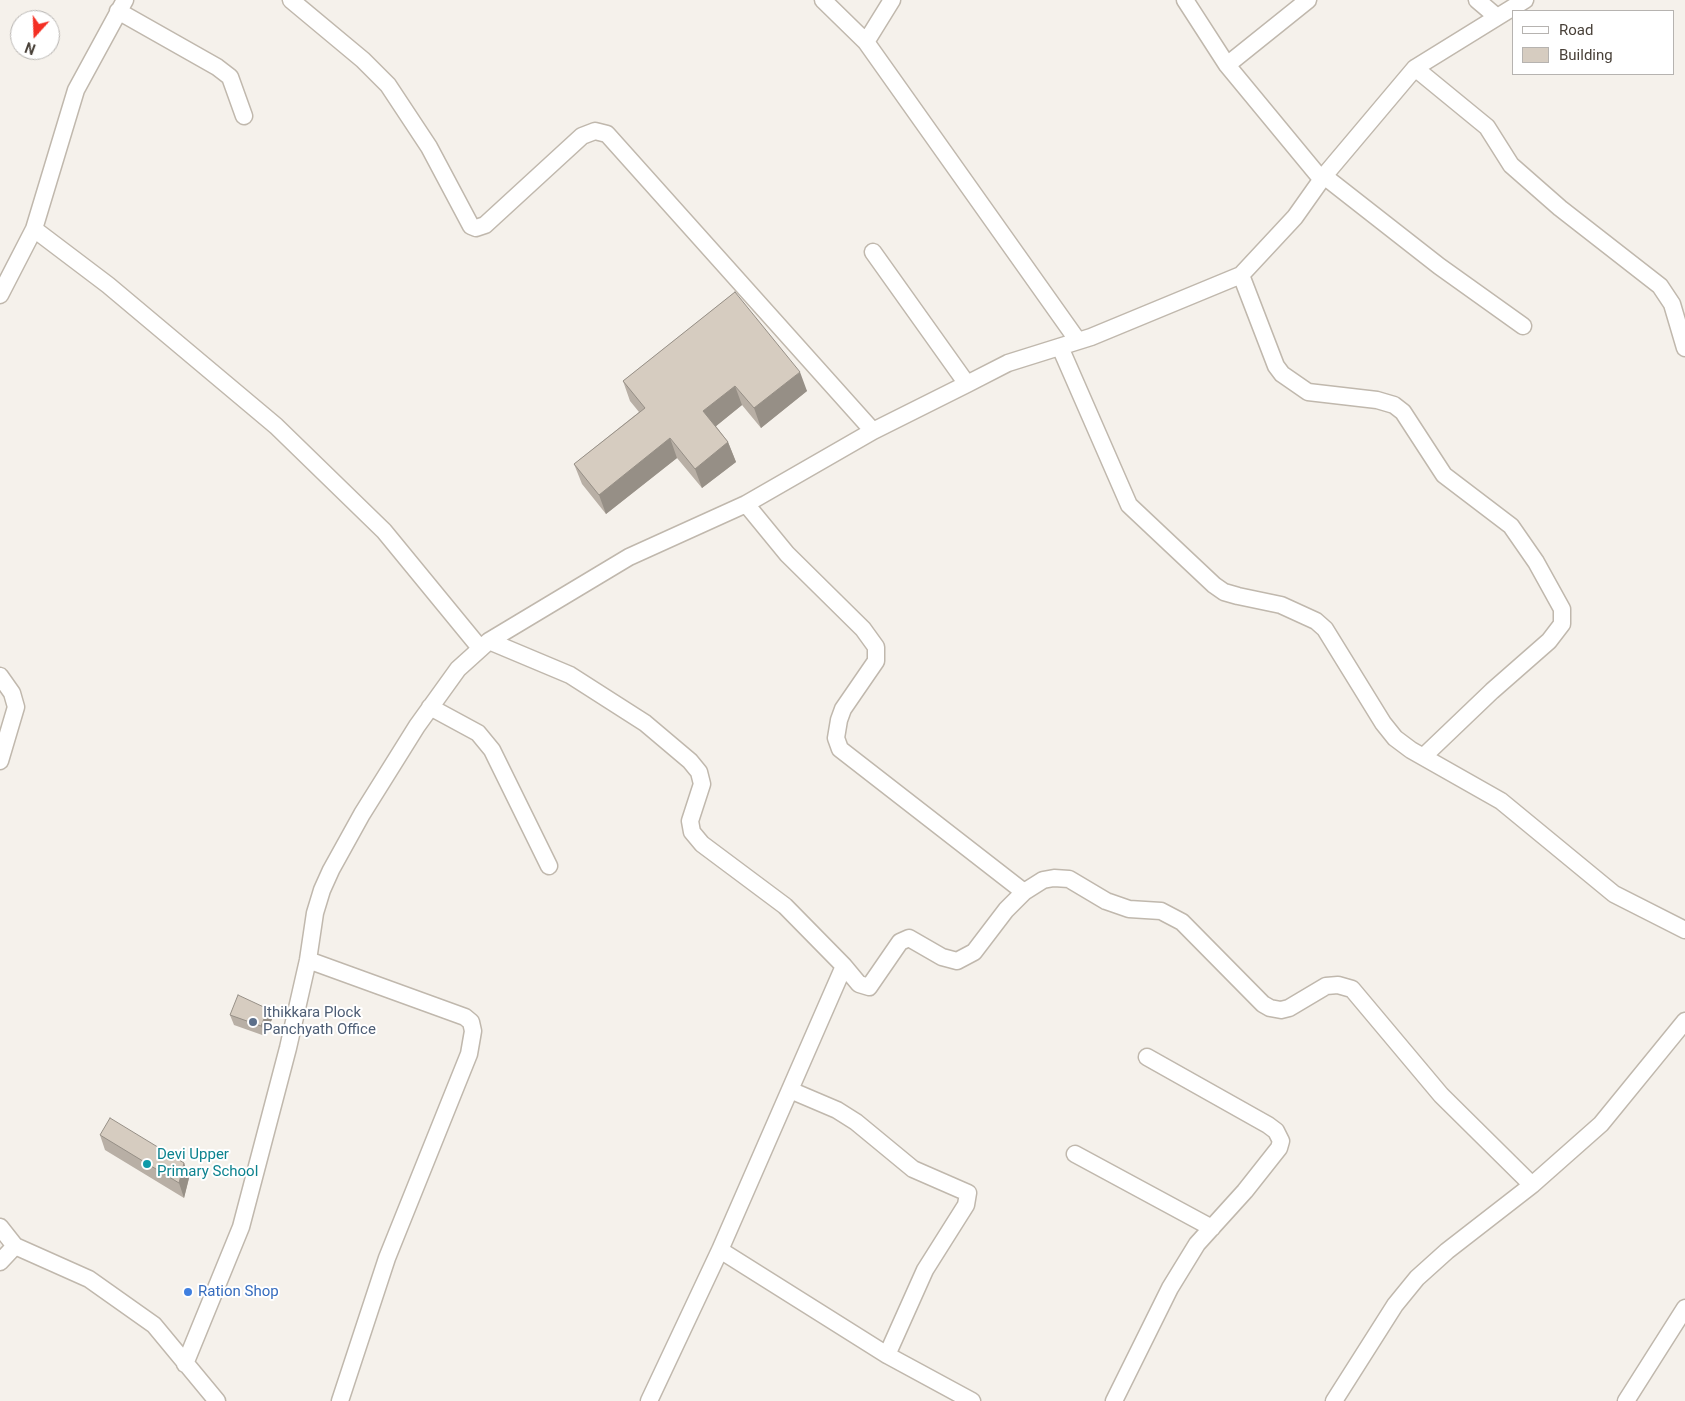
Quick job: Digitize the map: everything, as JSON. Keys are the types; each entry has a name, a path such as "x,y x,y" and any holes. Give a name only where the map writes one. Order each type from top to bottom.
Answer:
{"street":[{"path":"291,0 363,60 388,85 429,147 471,226 476,228 485,224 582,136 595,131 607,134 873,431"},
{"path":"823,0 866,42 1078,341"},
{"path":"866,42 892,0"},
{"path":"1185,0 1226,65 1323,178 1438,266 1523,326"},
{"path":"1226,65 1308,0"},
{"path":"1477,0 1497,17"},
{"path":"185,1364 241,1227 288,1048 308,960 315,913 331,870 367,806 430,706 458,670 484,645 628,557 746,504 873,431 966,384 1008,363 1078,341 1241,275 1294,217 1323,178 1415,68 1525,0"},
{"path":"0,296 34,229 76,90 122,6 230,77 244,116"},
{"path":"1415,68 1487,127 1511,165 1553,202 1660,286 1672,304 1685,348"},
{"path":"34,229 108,285 276,426 384,531 484,645 540,661 578,679 645,723 690,761 699,772 702,784 690,821 692,832 702,844 785,906 844,966 859,984 869,987 900,942 909,938 951,960 966,958 974,952 1006,910 1024,892 1043,880 1054,878 1069,880 1106,900 1129,909 1161,911 1182,922 1263,1004 1272,1009 1289,1008 1326,986 1338,985 1352,989 1441,1095 1532,1185"},
{"path":"873,252 966,384"},
{"path":"1241,275 1276,366 1282,374 1308,392 1377,400 1394,405 1403,412 1444,475 1511,526 1536,562 1562,609 1562,624 1549,641 1492,691 1424,756"},
{"path":"1060,346 1129,505 1214,585 1224,592 1281,605 1316,621 1325,629 1383,723 1395,738 1501,801 1614,894 1685,930"},
{"path":"746,504 787,554 862,629 876,647 876,661 844,709 839,720 836,738 840,749 1024,892"},
{"path":"0,676 12,693 16,707 0,761"},
{"path":"430,706 478,733 492,750 549,866"},
{"path":"308,960 465,1017 471,1022 474,1031 469,1054 387,1258 340,1401"},
{"path":"649,1401 720,1250 844,966"},
{"path":"1334,1401 1395,1305 1417,1278 1447,1251 1532,1185 1601,1124 1685,1021"},
{"path":"1114,1401 1170,1288 1197,1244 1279,1148 1281,1141 1280,1137 1268,1125 1147,1057"},
{"path":"790,1090 836,1110 869,1133 913,1169 952,1184 968,1194 966,1205 925,1270 887,1356"},
{"path":"1075,1154 1212,1228"},
{"path":"0,1227 15,1246 89,1279 154,1325 217,1401"},
{"path":"0,1262 15,1246"},
{"path":"720,1250 887,1356 963,1399"},
{"path":"1626,1401 1685,1308"}],"building":[{"path":"735,292 800,372 754,408 735,386 703,411 728,442 695,469 670,438 599,495 574,464 645,408 623,381"},
{"path":"238,995 268,1009 261,1026 230,1015"},
{"path":"110,1118 184,1163 179,1183 100,1135"}],"place":[{"name":"Ithikkara Plock Panchyath Office","path":"253,1022"},
{"name":"Devi Upper Primary School","path":"147,1164"},
{"name":"Ration Shop","path":"188,1292"}]}
